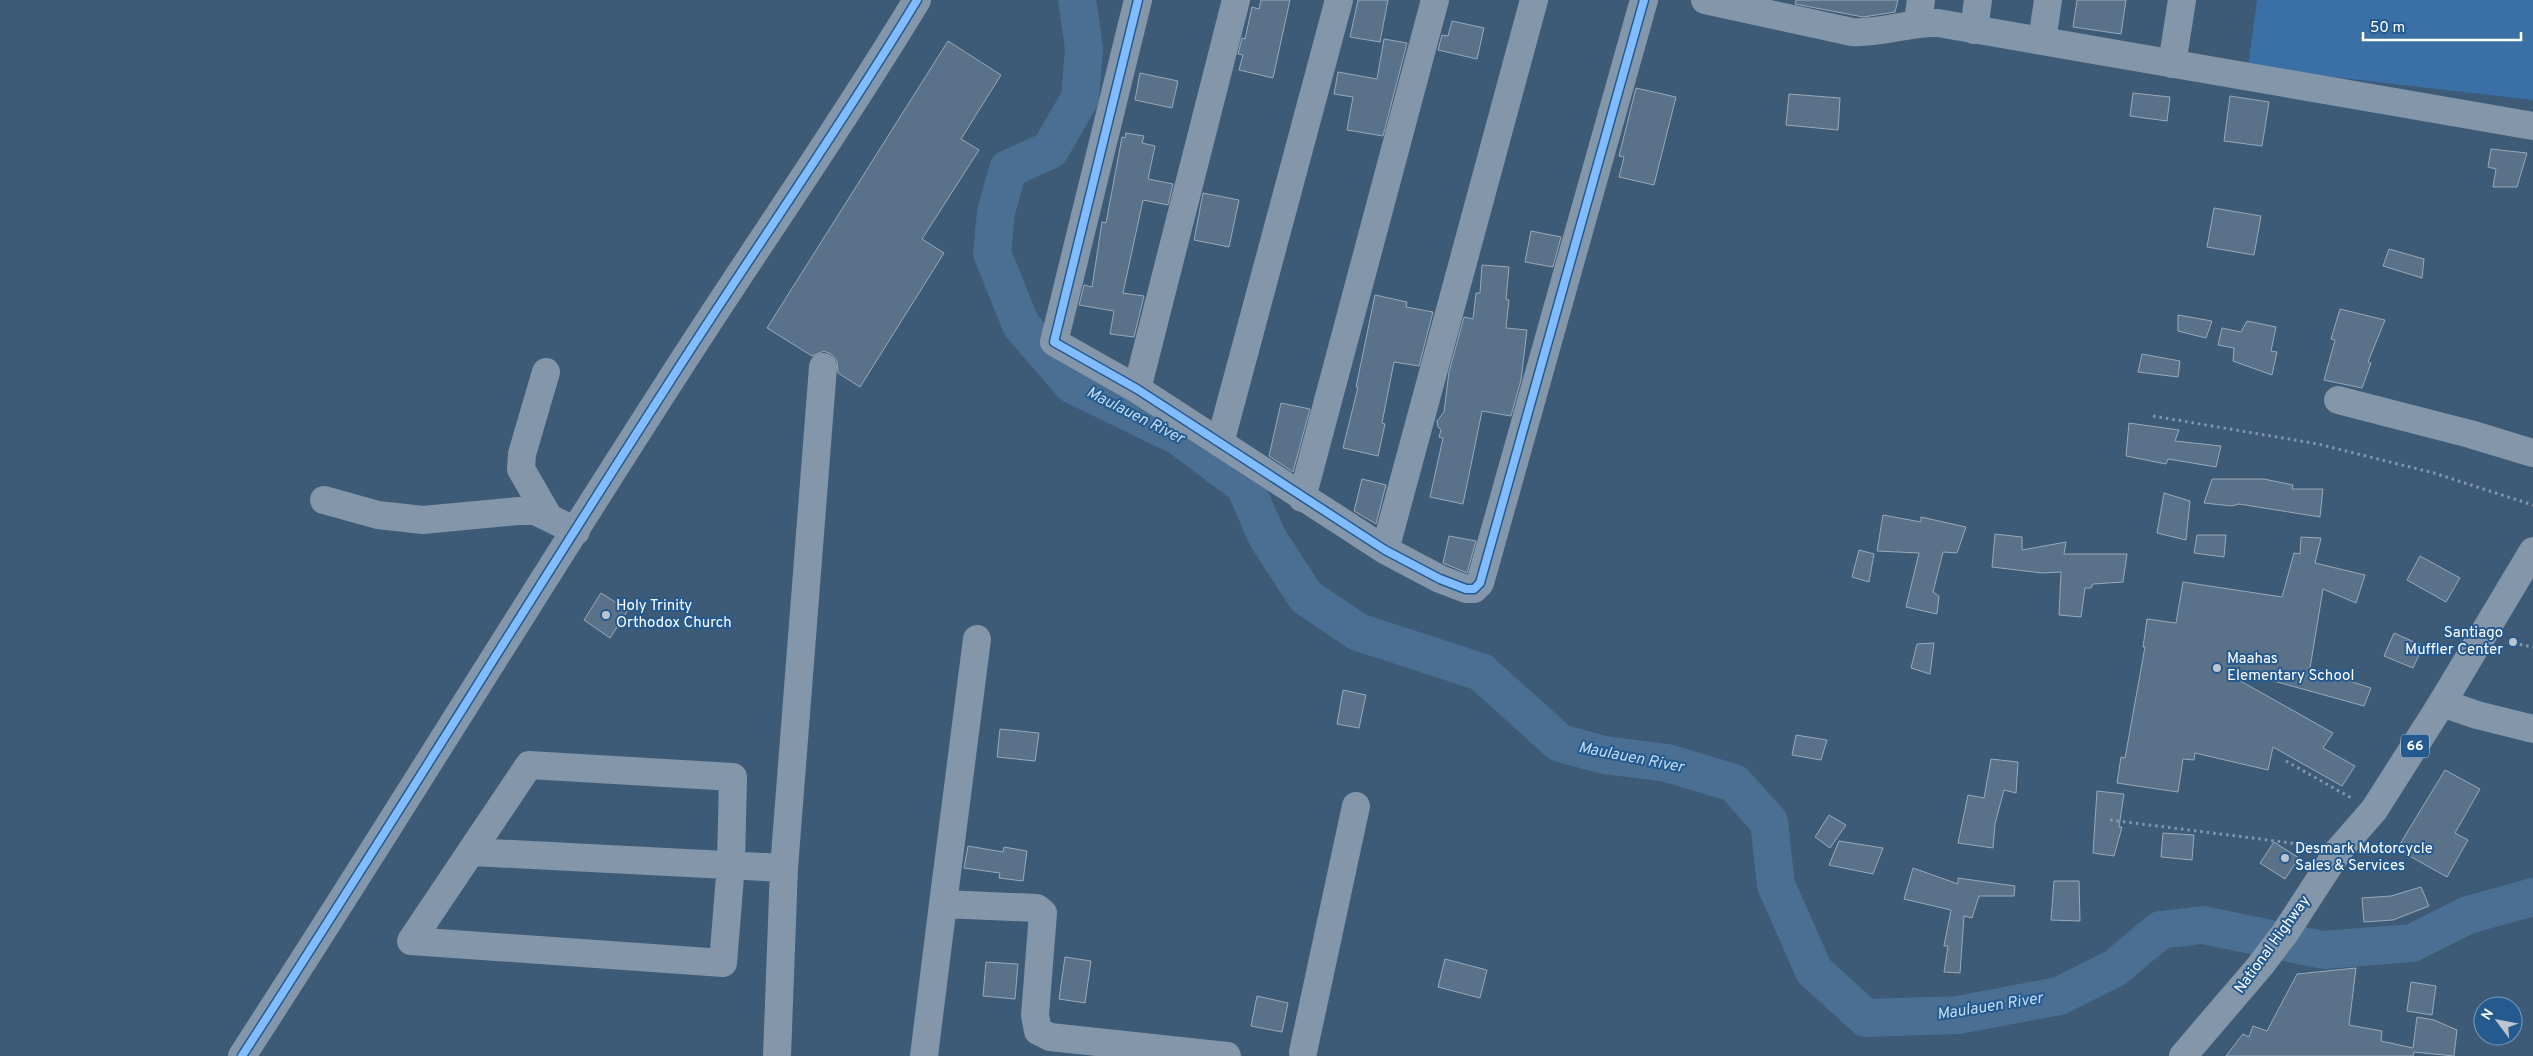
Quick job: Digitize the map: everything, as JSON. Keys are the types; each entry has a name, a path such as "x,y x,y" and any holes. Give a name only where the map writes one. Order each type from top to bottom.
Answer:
{"main road":[{"name":"National Highway","path":"2183,1056 2286,933 2340,850 2374,810 2442,703 2533,551"}],"street":[{"path":"1138,0 1054,342 1137,389 1302,498 1385,550 1440,579 1466,589 1474,589 1480,583 1644,0"},
{"path":"1137,389 1236,0"},
{"path":"1220,443 1339,0"},
{"path":"1302,498 1435,0"},
{"path":"1385,550 1534,0"},
{"path":"1705,0 1852,32 1886,31 1920,11 1938,23 1974,30 2533,126"},
{"path":"1974,30 1978,0"},
{"path":"2042,42 2048,0"},
{"path":"2172,64 2182,0"},
{"path":"242,1056 363,868 455,718 576,531 666,387 915,1"},
{"path":"777,1056 784,868 823,367"},
{"path":"546,372 522,454 520,469 548,516"},
{"path":"2338,400 2470,434 2533,453"},
{"path":"324,500 378,515 423,520 518,510 535,511 576,531"},
{"path":"924,1056 977,639"},
{"path":"2442,703 2477,715 2533,729"},
{"path":"529,765 733,777 731,864 722,963 411,941 472,852 529,765"},
{"path":"1300,1055 1356,806"},
{"path":"472,852 784,868"},
{"path":"943,904 1037,908 1043,913 1035,1015 1038,1031 1050,1037 1193,1055 1228,1056"}],"path":[{"path":"2153,416 2318,444 2434,473 2533,505"},
{"path":"2286,761 2374,810"},
{"path":"2110,820 2280,840 2340,850"}],"shaded area":[{"path":"2257,0 2533,0 2533,100 2248,67"}],"building":[{"path":"1261,0 1290,0 1273,78 1239,70 1243,55 1238,54 1242,38 1245,39 1252,7 1259,9"},
{"path":"1358,0 1388,0 1380,42 1350,37"},
{"path":"1796,0 1898,0 1895,12 1863,17 1795,4"},
{"path":"2077,0 2126,0 2121,34 2073,27"},
{"path":"1452,21 1484,28 1477,59 1438,50 1442,35 1448,36"},
{"path":"1384,39 1407,43 1383,136 1347,130 1353,97 1334,94 1338,72 1377,79"},
{"path":"948,41 1001,75 961,139 979,150 922,239 944,253 860,387 838,373 837,361 831,354 824,351 812,356 767,328"},
{"path":"1140,73 1178,81 1172,108 1135,100"},
{"path":"1636,88 1676,97 1654,185 1619,177 1624,157 1619,156"},
{"path":"2133,93 2170,97 2167,121 2130,116"},
{"path":"1789,94 1840,98 1838,130 1786,125"},
{"path":"2230,96 2269,102 2262,146 2224,141"},
{"path":"1126,133 1144,136 1142,143 1155,146 1148,179 1173,184 1168,205 1143,200 1123,293 1144,296 1134,337 1110,334 1114,311 1079,305 1084,285 1092,287 1102,222 1106,223 1122,137 1125,138"},
{"path":"2491,149 2527,153 2517,187 2493,187 2496,169 2488,167"},
{"path":"1203,193 1239,200 1229,247 1194,240"},
{"path":"2214,208 2261,216 2254,255 2207,247"},
{"path":"1531,231 1561,237 1553,267 1525,262"},
{"path":"2389,249 2424,259 2422,278 2383,266"},
{"path":"1482,265 1509,267 1506,299 1509,300 1506,328 1527,330 1521,380 1511,416 1482,411 1463,504 1430,497 1443,438 1439,437 1441,430 1438,427 1437,421 1444,412 1449,372 1464,317 1473,319 1476,293 1480,293"},
{"path":"1375,295 1407,302 1406,307 1433,312 1419,366 1394,362 1382,423 1385,424 1378,456 1343,448 1358,387 1356,387"},
{"path":"2340,309 2385,320 2368,362 2371,363 2362,388 2324,380 2335,340 2331,339"},
{"path":"2178,315 2212,321 2206,338 2178,331"},
{"path":"2247,321 2276,327 2271,351 2277,352 2272,375 2233,361 2234,348 2218,345 2222,328 2241,332"},
{"path":"2142,354 2180,361 2178,377 2138,372"},
{"path":"1281,403 1310,409 1293,472 1269,456"},
{"path":"2129,423 2179,430 2175,441 2221,446 2216,467 2168,459 2166,464 2126,456"},
{"path":"1362,479 1386,485 1376,524 1354,511"},
{"path":"2212,479 2264,479 2293,485 2292,489 2323,489 2320,517 2239,504 2232,506 2204,503"},
{"path":"2164,493 2190,501 2186,540 2157,533"},
{"path":"1883,515 1921,522 1921,517 1966,527 1957,553 1943,552 1933,592 1939,596 1937,614 1906,607 1919,553 1877,551"},
{"path":"1995,534 2022,537 2022,550 2066,542 2064,554 2127,554 2123,582 2093,584 2091,588 2085,588 2081,617 2059,615 2061,572 2042,573 1992,567"},
{"path":"2197,535 2226,535 2224,557 2194,553"},
{"path":"1449,536 1476,541 1467,573 1443,563"},
{"name":"Maahas Elementary School","path":"2301,537 2321,538 2315,563 2365,575 2356,603 2323,589 2310,668 2371,688 2364,706 2230,669 2228,674 2333,733 2323,748 2355,766 2342,786 2273,747 2268,770 2195,753 2194,760 2183,759 2178,792 2117,783 2121,757 2125,758 2145,647 2143,647 2147,619 2176,623 2183,582 2282,597 2294,553 2300,554"},
{"path":"1859,550 1874,554 1869,582 1852,577"},
{"path":"2420,556 2460,578 2446,602 2407,580"},
{"name":"Holy Trinity Orthodox Church","path":"601,593 628,610 610,638 584,620"},
{"path":"2394,633 2423,646 2413,668 2384,656"},
{"path":"1934,643 1930,674 1911,668 1917,644"},
{"path":"1343,690 1366,695 1359,728 1337,724"},
{"path":"1000,729 1039,733 1035,761 997,757"},
{"path":"1796,735 1827,740 1821,760 1792,755"},
{"path":"1991,759 2018,762 2016,793 2004,790 1995,824 1993,848 1958,843 1968,795 1984,798"},
{"path":"2445,770 2480,789 2455,833 2468,840 2447,877 2397,849"},
{"path":"2097,791 2124,794 2119,827 2122,827 2114,856 2093,853"},
{"path":"1829,815 1846,825 1830,848 1815,837"},
{"path":"2163,833 2194,835 2192,860 2161,857"},
{"path":"1839,841 1883,848 1873,874 1829,865"},
{"path":"2274,842 2299,858 2285,879 2260,863"},
{"path":"968,846 1003,852 1004,847 1027,851 1023,881 999,878 1000,873 964,868"},
{"path":"1913,868 1958,884 1958,878 2015,886 2014,896 1979,896 1972,918 1964,916 1960,973 1944,972 1948,946 1944,946 1951,910 1904,899"},
{"path":"2054,881 2079,881 2080,921 2051,920"},
{"path":"2421,887 2429,906 2393,920 2364,922 2362,898 2391,896"},
{"path":"1065,957 1091,961 1085,1003 1059,999"},
{"path":"1445,959 1487,970 1480,998 1438,987"},
{"path":"986,962 1018,964 1015,999 983,996"},
{"path":"2356,968 2349,1025 2382,1031 2381,1041 2413,1048 2417,1017 2434,1020 2457,1030 2454,1056 2414,1052 2413,1056 2226,1056 2243,1034 2249,1037 2253,1026 2267,1031 2297,974"},
{"path":"2411,982 2436,986 2432,1015 2407,1011"},
{"path":"1257,996 1288,1003 1282,1032 1251,1026"}],"waterway":[{"name":"Maulauen River","path":"1077,0 1084,48 1080,98 1050,150 1008,169 996,212 992,253 1021,325 1073,385 1180,437 1245,486 1267,537 1306,597 1358,632 1481,672 1560,743 1604,755 1667,763 1734,783 1769,822 1776,885 1814,971 1866,1018 1958,1015 2059,996 2115,968 2160,930 2203,925 2323,950 2412,943 2468,915 2533,897"}],"cycle path":[{"path":"242,1056 614,469 917,0"},
{"path":"1138,0 1054,342 1137,389 1385,550 1440,579 1466,589 1474,589 1480,583 1644,0"}],"place":[{"name":"Holy Trinity Orthodox Church","path":"606,615"},
{"name":"Santiago Muffler Center","path":"2513,642"},
{"name":"Maahas Elementary School","path":"2217,668"},
{"name":"Desmark Motorcycle Sales & Services","path":"2285,858"}]}
